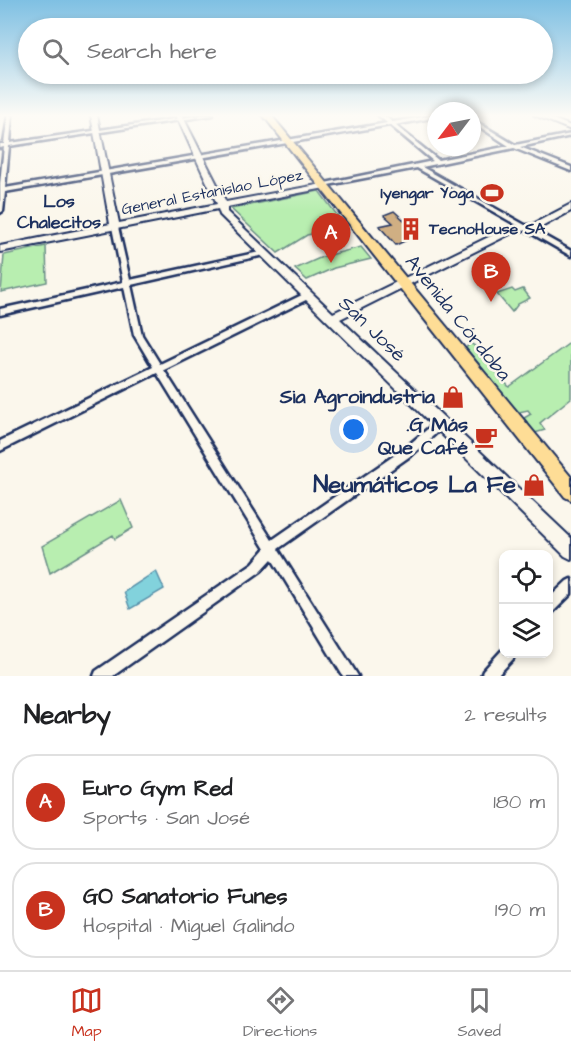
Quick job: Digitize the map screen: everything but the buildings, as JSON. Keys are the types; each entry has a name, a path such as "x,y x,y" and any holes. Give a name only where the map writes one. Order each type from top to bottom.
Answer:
{"main road":[{"name":"Avenida Córdoba","path":"293,147 571,491"}],"street":[{"path":"0,212 4,147"},
{"path":"99,147 138,335 351,676"},
{"name":"San José","path":"195,147 221,199 223,213 571,550"},
{"path":"1,190 262,147"},
{"path":"418,147 437,162"},
{"name":"General Estanislao López","path":"0,249 510,147"},
{"path":"514,147 571,169"},
{"path":"417,166 571,254"},
{"path":"331,319 512,229 535,227 571,207"},
{"path":"0,312 264,253"},
{"path":"0,446 307,296"},
{"path":"101,676 257,567 273,546 409,451 440,424"},
{"path":"553,605 571,585"},
{"path":"488,676 504,658"}],"green space":[{"path":"319,191 346,227 307,235 278,253 231,209"},
{"path":"46,246 47,282 1,292 4,255"},
{"path":"361,247 371,259 334,268 307,280 295,269 322,257"},
{"path":"512,289 515,292 523,289 530,298 518,304 512,312 497,294"},
{"path":"571,342 571,398 540,423 545,430 535,433 524,418 531,414 528,410 519,412 516,410 466,348 470,343 475,346 509,387"},
{"path":"121,500 133,528 115,539 113,535 50,573 42,546"}],"water":[{"path":"156,571 164,589 130,609 124,592"}],"place":[{"name":"Iyengar Yoga","path":"492,193"},
{"name":"TecnoHouse SA","path":"411,229"},
{"name":"Euro Gym Red","path":"331,263"},
{"name":"GO Sanatorio Funes","path":"491,302"},
{"name":"Sia Agroindustria","path":"453,397"},
{"name":".G Más Que Café","path":"486,437"},
{"name":"Neumáticos La Fe","path":"534,485"}],"district":[{"name":"Los Chalecitos","path":"59,211"}]}
